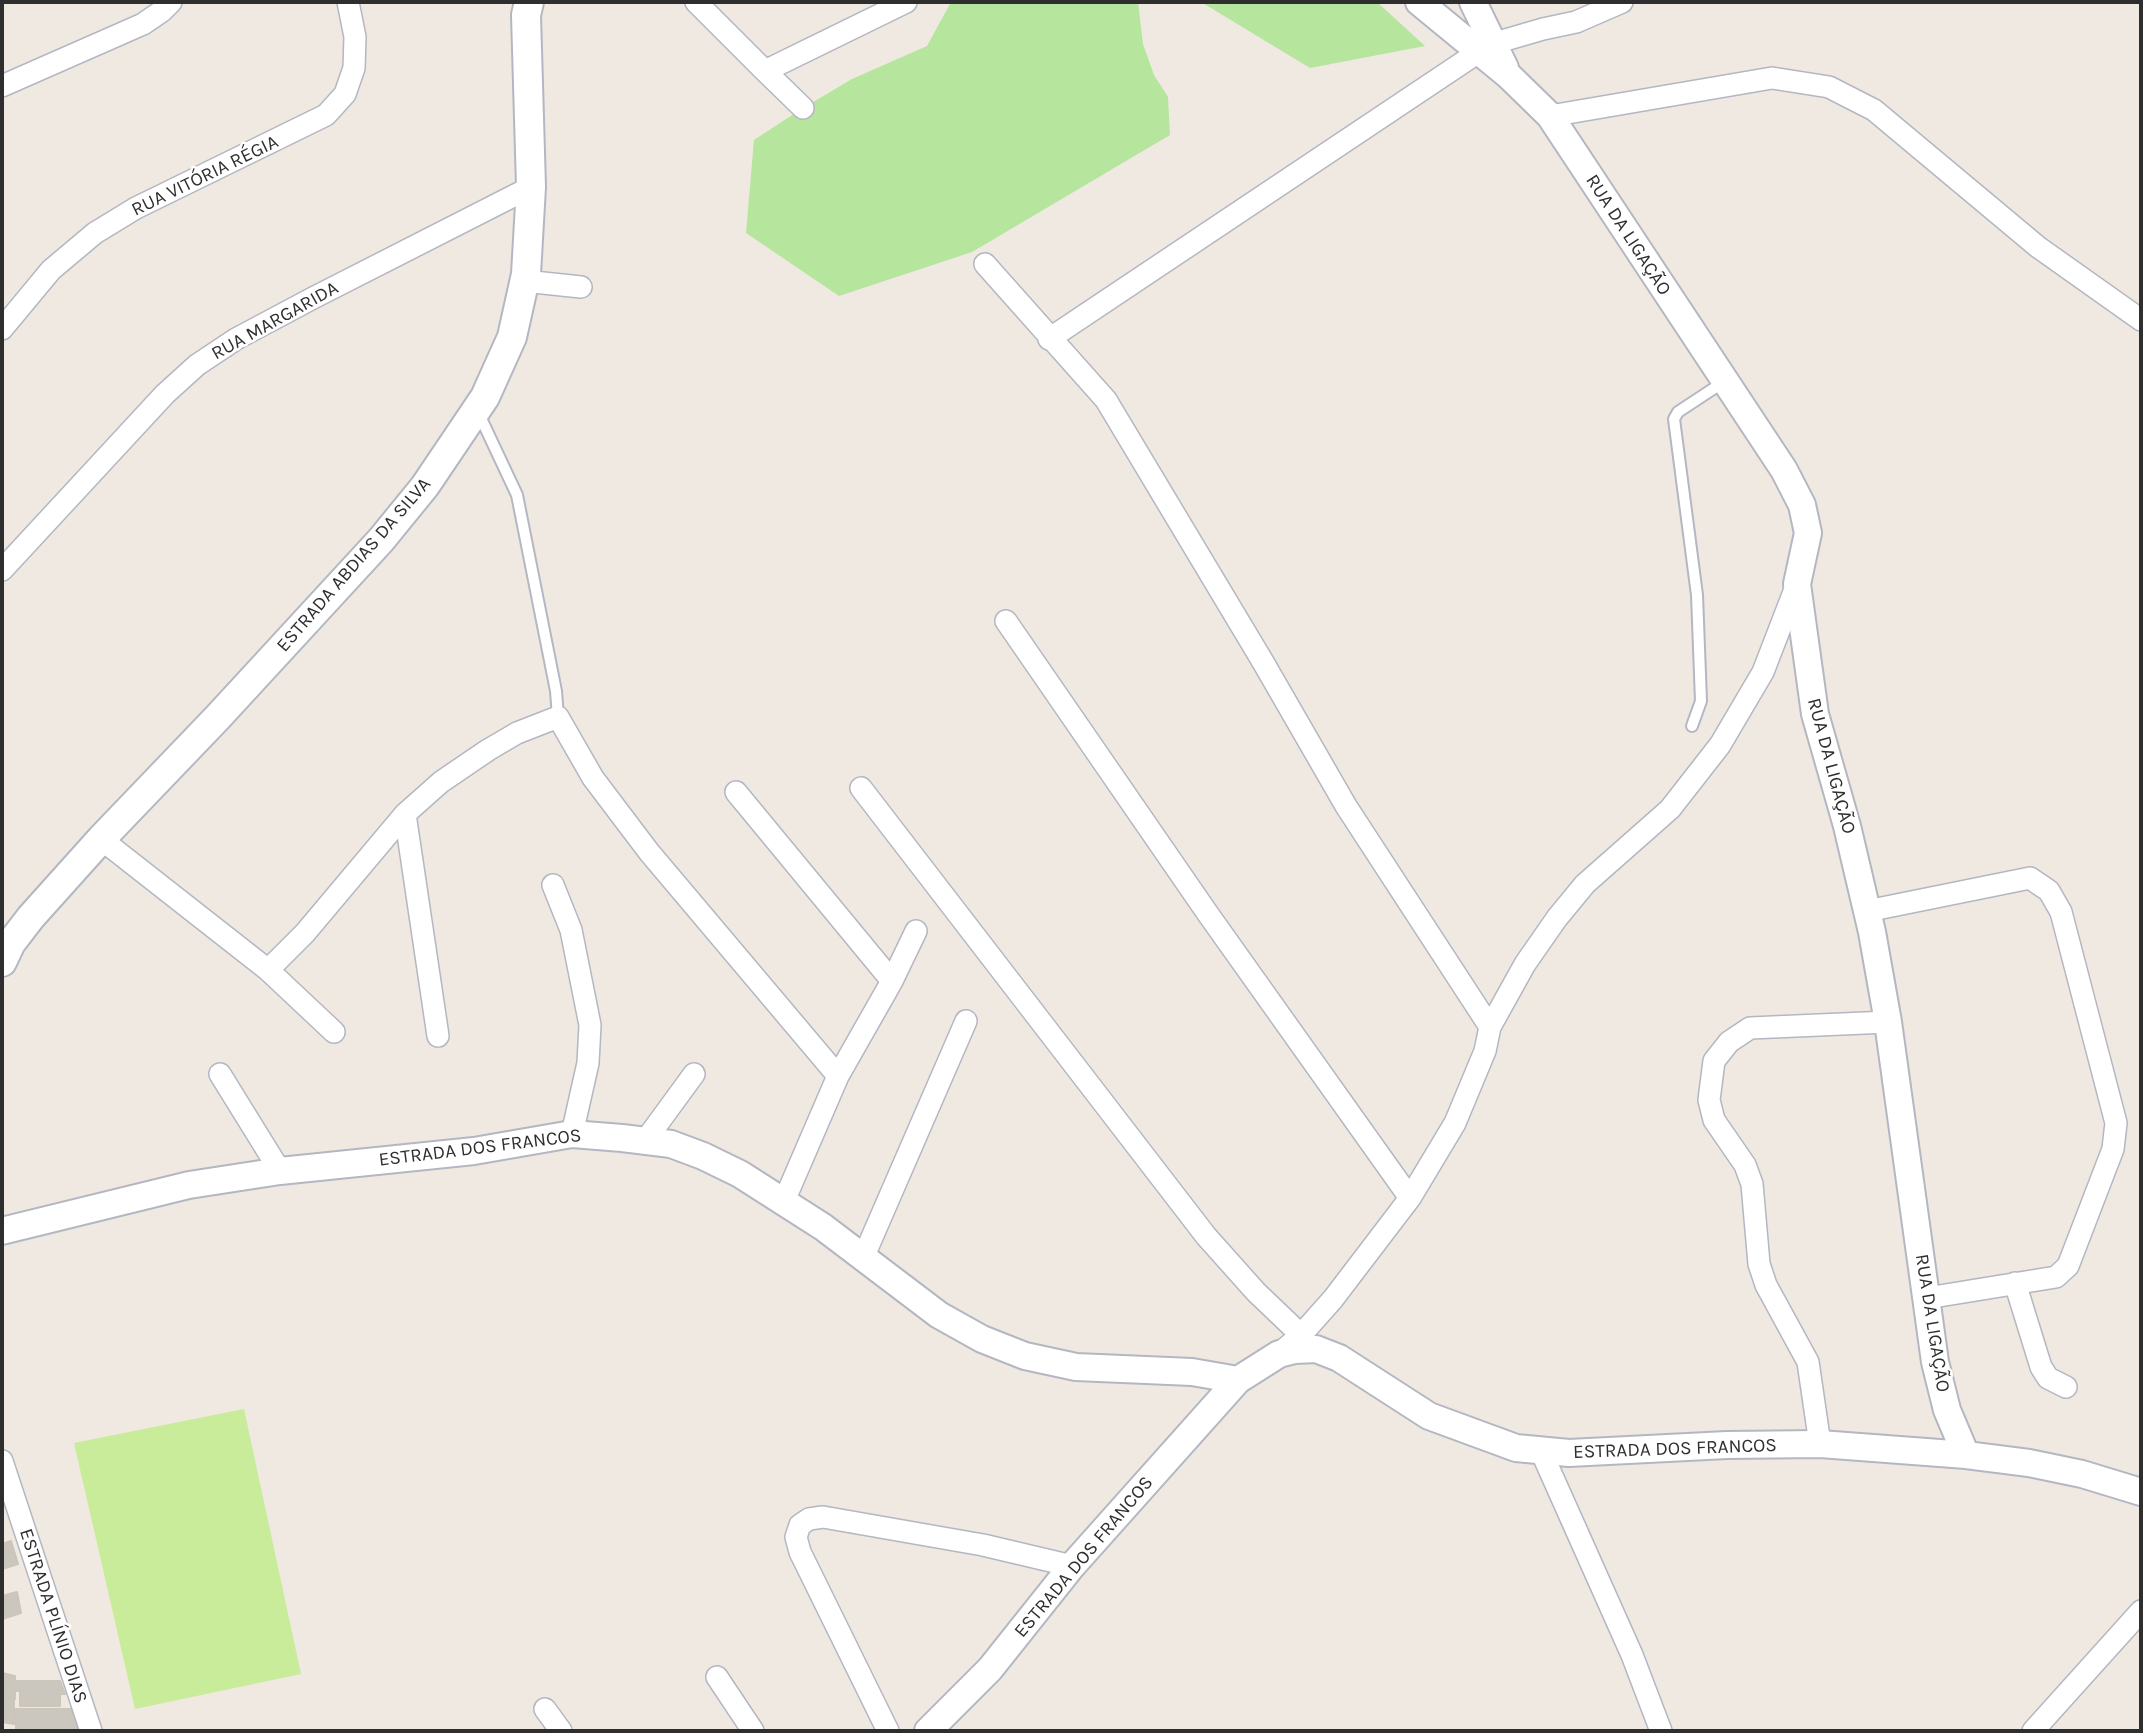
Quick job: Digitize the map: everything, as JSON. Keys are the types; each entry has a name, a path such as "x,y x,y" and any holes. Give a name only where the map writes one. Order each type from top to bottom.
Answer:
{"main road":[{"name":"ESTRADA ABDIAS DA SILVA","path":"5,949 101,839 381,540 425,486 496,377 512,337 524,281 530,231 527,6"}],"street":[{"path":"2,86 143,24 162,12 171,2"},
{"name":"RUA VITÓRIA RÉGIA","path":"2,328 51,270 95,233 136,208 326,115 345,94 354,68 355,37 348,2"},
{"path":"696,2 803,108"},
{"path":"765,71 906,2"},
{"name":"RUA DA LIGAÇÃO","path":"1419,2 1488,47"},
{"name":"RUA DA LIGAÇÃO","path":"1473,2 1488,47 1509,76 1550,116 1784,470 1802,505 1808,533 1797,584 1815,715 1847,826 1867,911 1888,1022 1936,1362 1947,1410 1966,1455"},
{"path":"1049,339 1488,47 1543,29 1576,22 1622,2"},
{"path":"1550,116 1772,78 1829,86 1874,110 2038,247 2141,320"},
{"name":"RUA MARGARIDA","path":"2,569 165,394 197,365 236,339 531,187"},
{"path":"985,264 1106,400 1346,806 1490,1027"},
{"path":"524,281 581,286"},
{"path":"1279,1354 1301,1335 1333,1299 1410,1198 1455,1123 1485,1051 1490,1027 1525,964 1564,909 1585,884 1670,809 1720,745 1763,672 1797,584"},
{"path":"1006,621 1208,914 1410,1198"},
{"path":"268,970 306,933 405,814 442,782 488,750 517,733 558,717 593,778 649,852 838,1076"},
{"path":"861,788 1206,1236 1256,1292 1301,1335"},
{"path":"736,792 892,981"},
{"path":"405,814 438,1037"},
{"path":"101,839 268,970 334,1032"},
{"path":"1867,911 2029,878 2049,891 2061,912 2116,1123 2113,1149 2068,1266 2056,1277 1927,1298"},
{"path":"553,885 571,930 590,1025 587,1063 572,1134"},
{"path":"784,1201 838,1076 892,981 916,931"},
{"path":"863,1258 966,1021"},
{"path":"1820,1444 1808,1362 1766,1285 1759,1264 1752,1184 1745,1165 1714,1120 1709,1100 1714,1061 1729,1042 1751,1028 1888,1022"},
{"path":"220,1074 280,1171"},
{"path":"645,1141 694,1074"},
{"name":"ESTRADA DOS FRANCOS","path":"2,1231 188,1185 280,1171 474,1151 572,1134 670,1144 740,1174 784,1201 939,1315 982,1339 1025,1356 1076,1367 1192,1372 1238,1380"},
{"path":"2015,1283 2040,1367 2048,1378 2066,1387"},
{"name":"ESTRADA DOS FRANCOS","path":"928,1731 990,1669 1072,1566 1238,1380 1279,1354 1295,1350 1317,1349 1339,1358 1429,1416 1516,1448 1569,1453 1727,1445 1820,1444 1966,1455 2029,1463 2082,1474 2141,1492"},
{"path":"1541,1451 1632,1655 1661,1731"},
{"name":"ESTRADA PLÍNIO DIAS","path":"2,1461 91,1731"},
{"path":"888,1731 800,1552 796,1537 800,1525 809,1519 823,1517 983,1545 1072,1566"},
{"path":"2033,1731 2141,1611"},
{"path":"717,1677 753,1731"},
{"path":"545,1709 561,1731"}],"lane":[{"path":"1692,726 1701,701 1698,595 1674,419 1678,412 1725,381"},
{"path":"477,409 517,495 556,691 558,717"}],"green space":[{"path":"951,2 1138,2 1143,44 1154,75 1168,97 1170,135 972,252 839,296 746,233 754,140 852,79 927,46"},
{"path":"1201,2 1377,2 1425,46 1310,68"},
{"path":"244,1409 301,1674 135,1709 74,1443"}],"building":[{"path":"11,1541 18,1564 2,1569 2,1544"},
{"path":"17,1592 21,1613 2,1619 2,1596"},
{"path":"2,1673 15,1676 15,1687 2,1684"},
{"path":"15,1681 60,1681 65,1694 60,1694 60,1706 20,1706 20,1691 15,1691"},
{"path":"2,1684 15,1687 15,1699 2,1696"},
{"path":"2,1696 14,1699 14,1724 2,1722"},
{"path":"16,1709 71,1709 80,1731 16,1731"}]}
